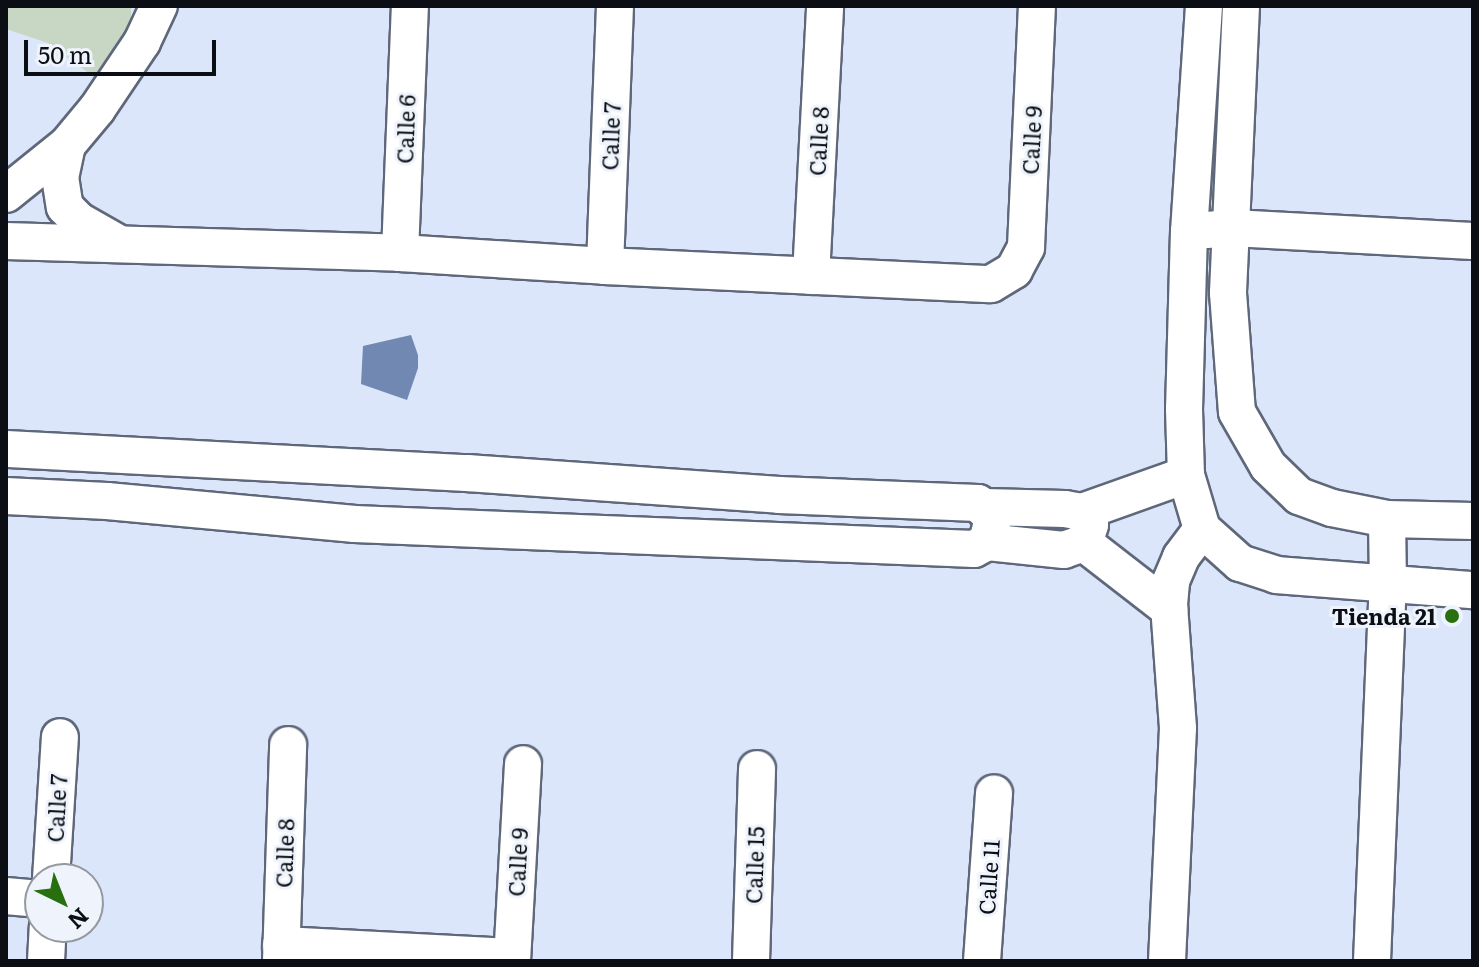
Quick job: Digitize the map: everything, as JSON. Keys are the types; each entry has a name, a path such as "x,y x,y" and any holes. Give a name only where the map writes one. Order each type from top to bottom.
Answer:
{"street":[{"path":"6,194 67,145 97,109 142,42 159,6"},
{"name":"Calle 6","path":"400,253 410,6"},
{"name":"Calle 7","path":"605,266 615,6"},
{"name":"Calle 8","path":"811,276 825,6"},
{"name":"Calle 9","path":"811,276 991,284 1014,270 1026,247 1037,6"},
{"path":"1204,6 1189,231 1186,475 1202,529 1240,563 1276,575 1473,590"},
{"path":"1241,6 1228,293 1237,412 1268,466 1299,496 1332,508 1387,519 1473,521"},
{"path":"67,145 60,177 65,207 79,221 121,244"},
{"path":"1189,231 1232,228 1473,241"},
{"path":"6,241 400,253 811,276"},
{"path":"6,449 467,473 779,495 978,503 986,525 974,549 775,544 355,524 107,501 6,496"},
{"path":"107,501 110,456"},
{"path":"986,525 1064,550 1083,527 1186,475"},
{"path":"775,544 779,495"},
{"path":"1372,961 1388,584 1387,519"},
{"path":"1083,527 1169,609"},
{"path":"1167,961 1178,728 1169,609 1171,581 1181,557 1202,529"},
{"name":"Calle 7","path":"52,863 60,737"},
{"name":"Calle 8","path":"281,953 288,745"},
{"name":"Calle 9","path":"512,959 523,764"},
{"name":"Calle 15","path":"751,961 757,769"},
{"name":"Calle 11","path":"982,961 994,793"},
{"path":"281,953 512,959"}],"water":[{"path":"411,335 418,355 418,368 407,400 361,384 363,346"}],"building":[{"path":"6,6 131,6 128,39 107,68 94,77 48,43 6,29"}],"place":[{"name":"Tienda 21","path":"1452,616"}]}
